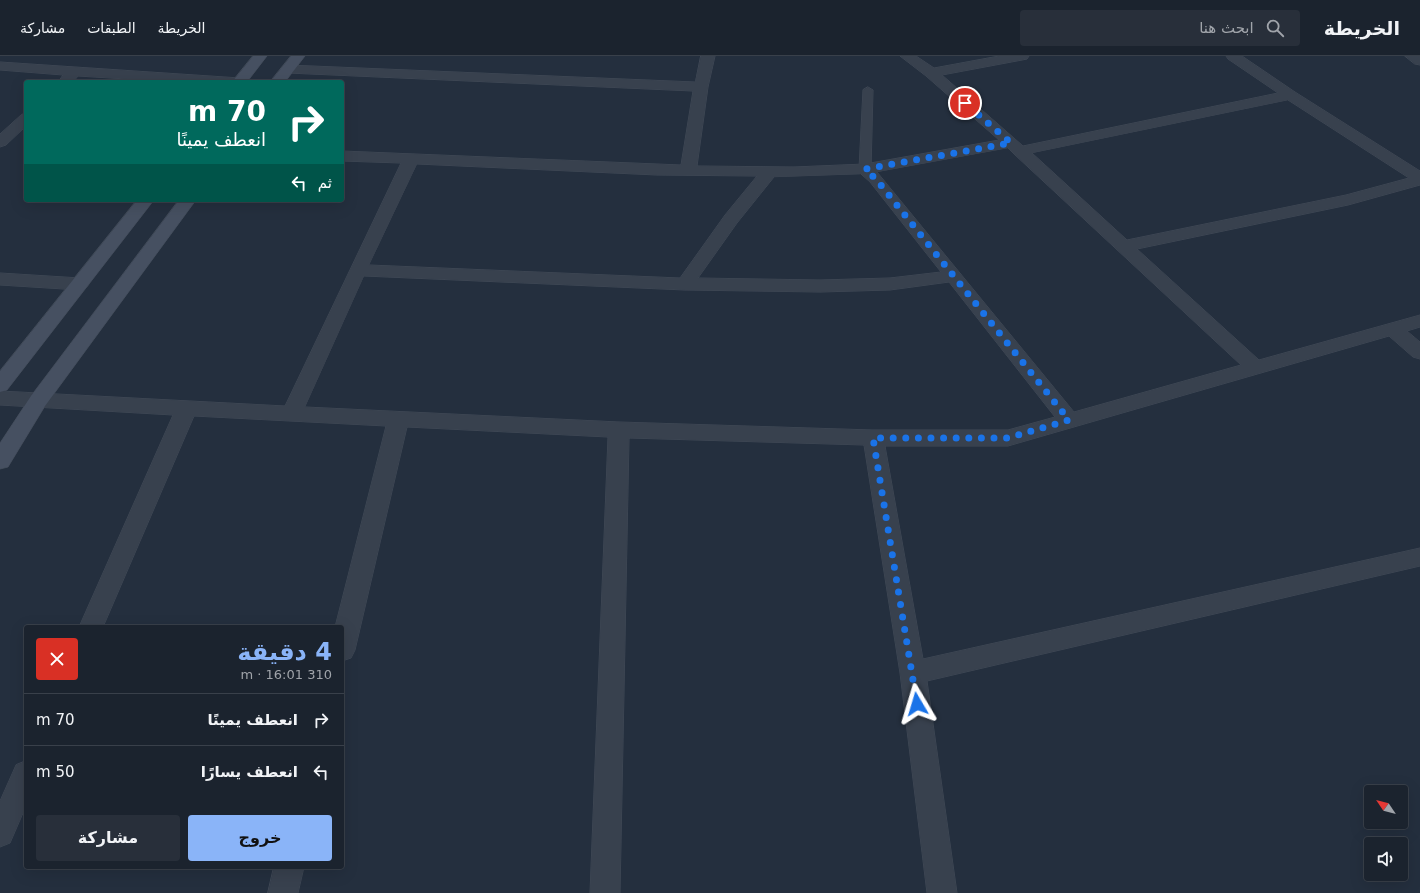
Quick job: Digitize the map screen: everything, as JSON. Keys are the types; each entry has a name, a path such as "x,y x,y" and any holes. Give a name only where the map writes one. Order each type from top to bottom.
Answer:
{"main road":[{"path":"242,80 260,56"},
{"path":"279,80 298,56"},
{"path":"0,386 144,202"},
{"path":"0,461 38,401 187,202"}],"street":[{"path":"687,171 691,159 701,87 708,56"},
{"path":"907,56 931,73 1016,147 1255,367"},
{"path":"931,73 1022,56"},
{"path":"1233,56 1290,95 1420,179"},
{"path":"1412,56 1420,61"},
{"path":"0,66 207,80"},
{"path":"288,68 701,87"},
{"path":"66,80 74,72"},
{"path":"344,156 687,171 769,172 865,169 1016,147 1290,95"},
{"path":"0,142 24,120"},
{"path":"292,414 411,159"},
{"path":"865,169 876,179 952,276 1012,347 1069,420"},
{"path":"685,284 731,219 769,172"},
{"path":"1124,246 1334,203 1420,179"},
{"path":"358,270 685,284 820,286 890,284 952,276"},
{"path":"0,279 80,284"},
{"path":"0,398 398,420 619,430 873,438 1008,438 1255,367 1393,330 1420,321"},
{"path":"1393,330 1420,352"},
{"path":"91,625 187,408"},
{"path":"344,642 398,420"},
{"path":"605,893 619,430"},
{"path":"873,438 913,673 942,893"},
{"path":"913,673 1420,557"},
{"path":"0,833 24,779"},
{"path":"283,893 289,869"}],"lane":[{"path":"865,169 868,90"}],"route":[{"path":"917,704 873,438 1008,438 1069,420 1012,347 952,276 876,179 865,169 1011,143 965,103"}]}
